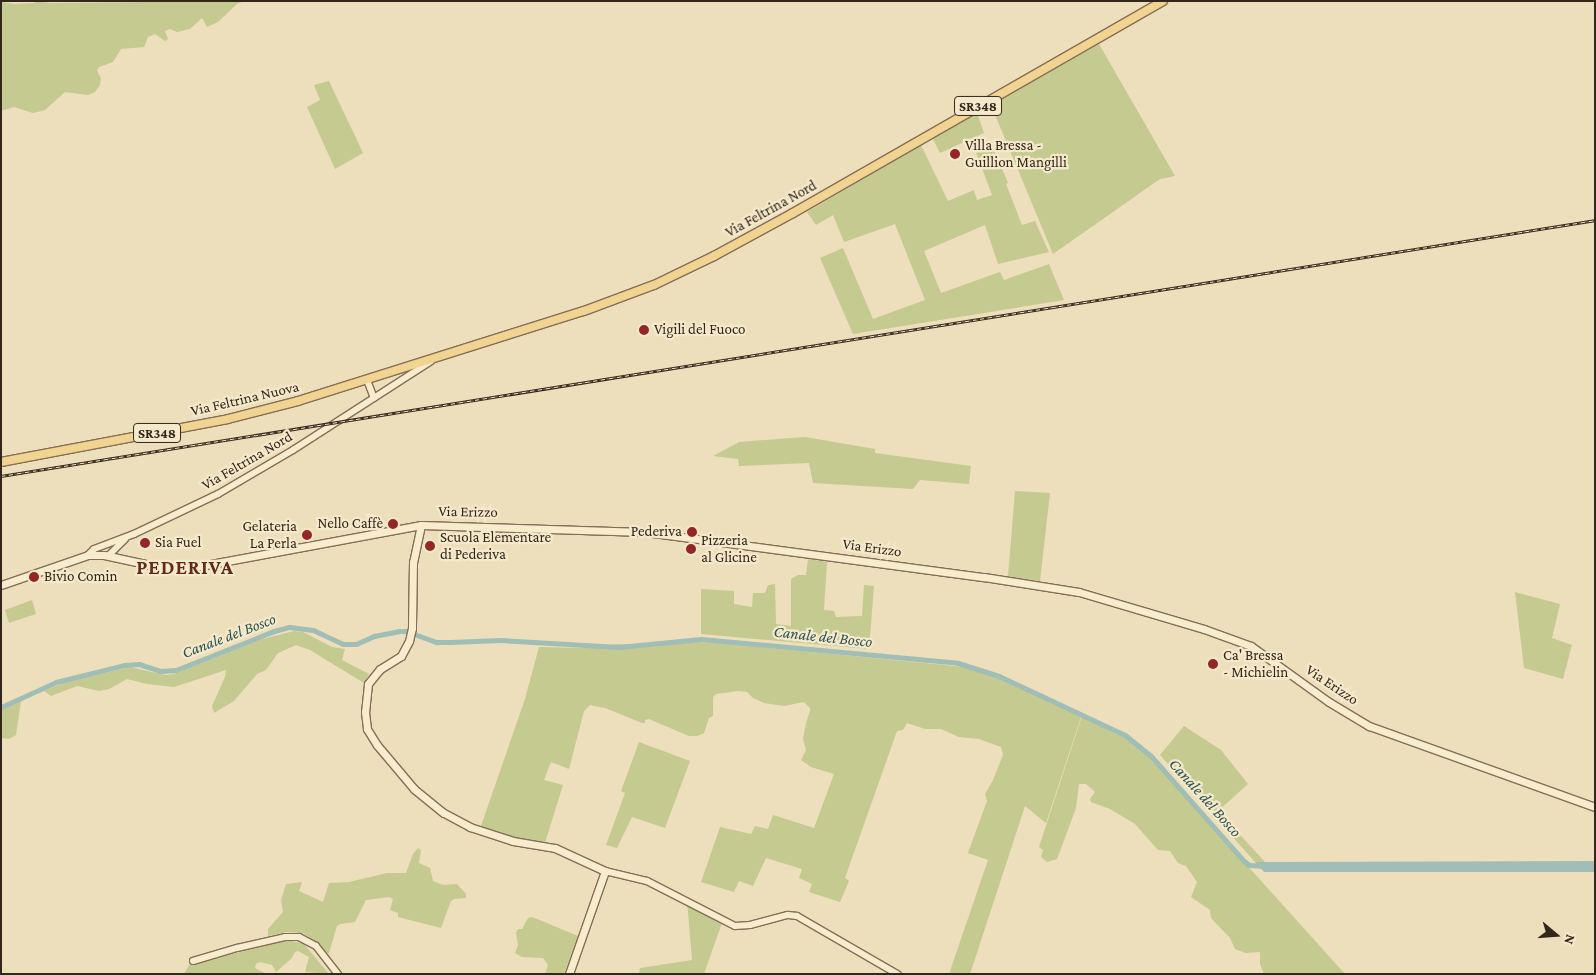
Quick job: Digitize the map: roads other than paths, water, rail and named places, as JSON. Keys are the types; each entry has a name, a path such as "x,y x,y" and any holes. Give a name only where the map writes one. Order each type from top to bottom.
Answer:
{"main road":[{"name":"Via Feltrina Nord","path":"433,359 654,285 714,256 1163,1"},
{"name":"Via Feltrina Nuova","path":"1,462 228,420 298,402 433,359"},
{"name":"Via Erizzo","path":"88,555 106,555 155,566 200,566 421,524 645,532 1070,590 1204,629 1251,646 1329,702 1369,726 1595,807"},
{"path":"421,524 413,562 411,634 405,652 376,673 368,684 367,729 390,761 419,794 455,820 513,842 555,848 605,872 569,974"},
{"name":"Via Feltrina Nord","path":"1,585 88,555"}],"street":[{"name":"Via Feltrina Nord","path":"88,555 94,549 127,537 218,494 293,450 433,359"},
{"path":"367,380 374,398"},
{"name":"Via Feltrina Nord","path":"106,555 127,537"},
{"path":"106,555 107,544"},
{"path":"120,544 122,556 133,561"},
{"path":"605,872 647,881 735,926 750,925 788,915 796,916 897,974"},
{"path":"193,961 285,937 299,937 316,946 338,974"}],"water":[{"path":"1595,861 1595,872 1264,872 1255,862"}],"waterway":[{"name":"Canale del Bosco","path":"1,707 56,682 124,665 139,664 160,671 176,670 274,631 289,627 313,630 343,644 356,644 374,636 399,631 406,631 437,642 501,640 619,647 701,639 958,663 999,676 1125,735 1151,756 1244,861 1249,865 1264,866"}],"railway":[{"path":"1,476 1595,220"}],"place":[{"name":"Villa Bressa - Guillion Mangilli","path":"955,154"},
{"name":"Vigili del Fuoco","path":"644,330"},
{"name":"Nello Caffè","path":"393,524"},
{"name":"Pederiva","path":"692,532"},
{"name":"Gelateria La Perla","path":"307,535"},
{"name":"Sia Fuel","path":"145,543"},
{"name":"Scuola Elementare di Pederiva","path":"430,546"},
{"name":"Pizzeria al Glicine","path":"691,549"},
{"name":"Bivio Comin","path":"34,577"},
{"name":"Ca' Bressa - Michielin","path":"1213,664"}],"district":[{"name":"PEDERIVA","path":"185,567"}]}
